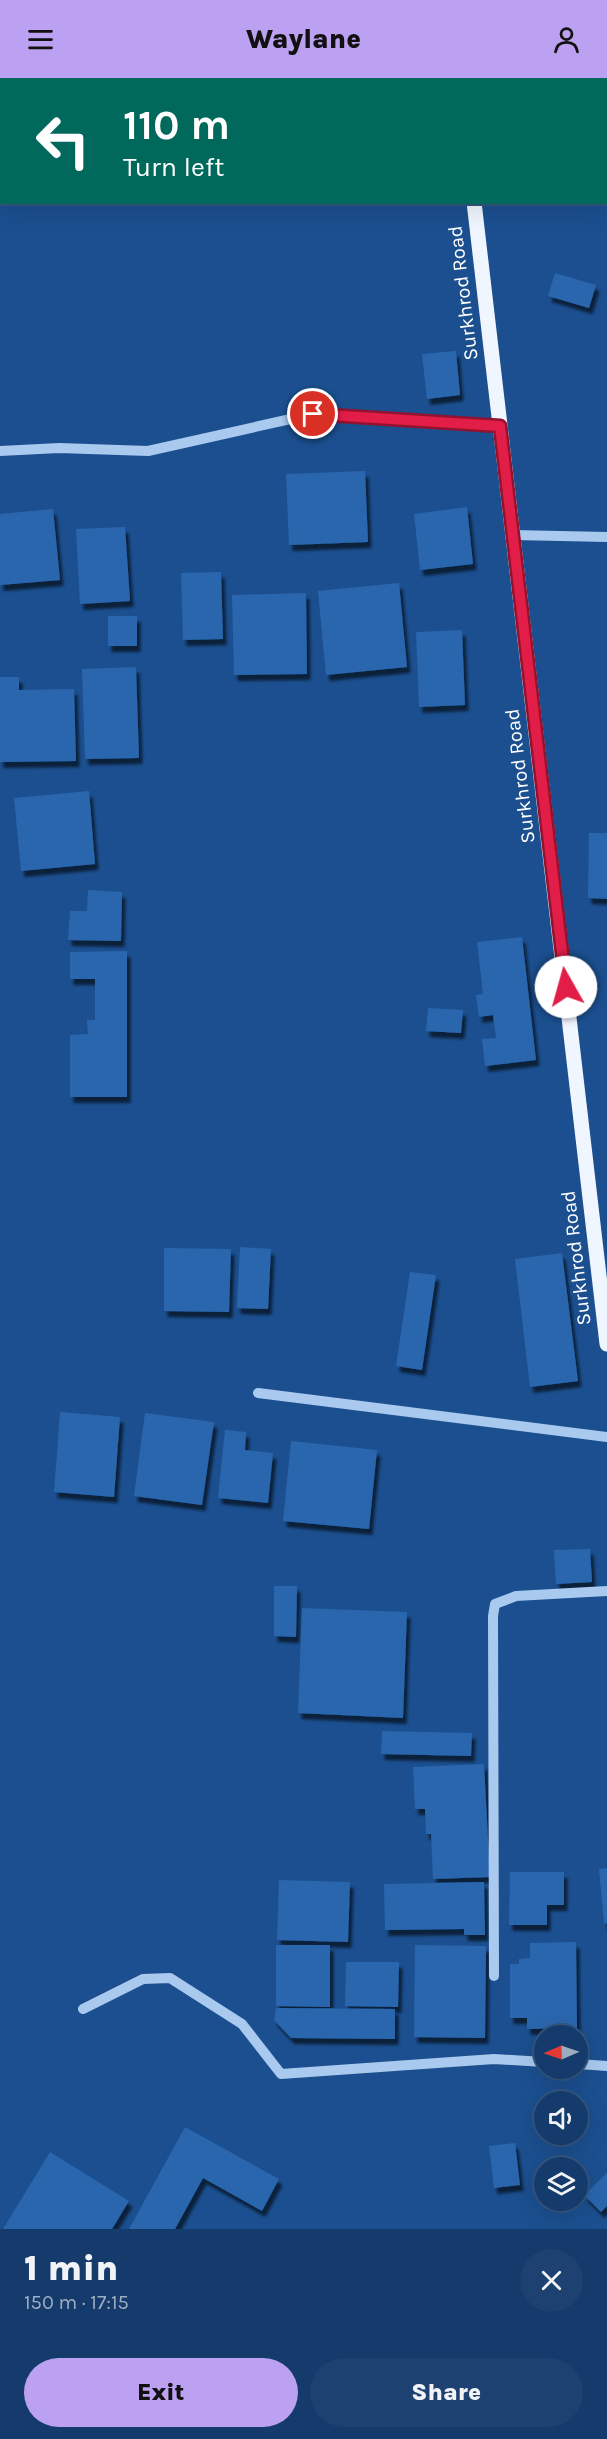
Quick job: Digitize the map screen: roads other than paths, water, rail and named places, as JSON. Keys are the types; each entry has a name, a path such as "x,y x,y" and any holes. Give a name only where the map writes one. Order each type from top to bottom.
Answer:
{"main road":[{"name":"Surkhrod Road","path":"474,204 607,1344"}],"street":[{"path":"0,451 59,448 148,451 313,414 500,426"},
{"path":"513,535 607,537"},
{"path":"258,1393 607,1437"},
{"path":"494,1976 493,1616 495,1604 516,1596 607,1591"},
{"path":"83,2009 143,1979 170,1978 242,2024 281,2074 494,2059 534,2061"},
{"path":"588,2065 607,2066"}]}
